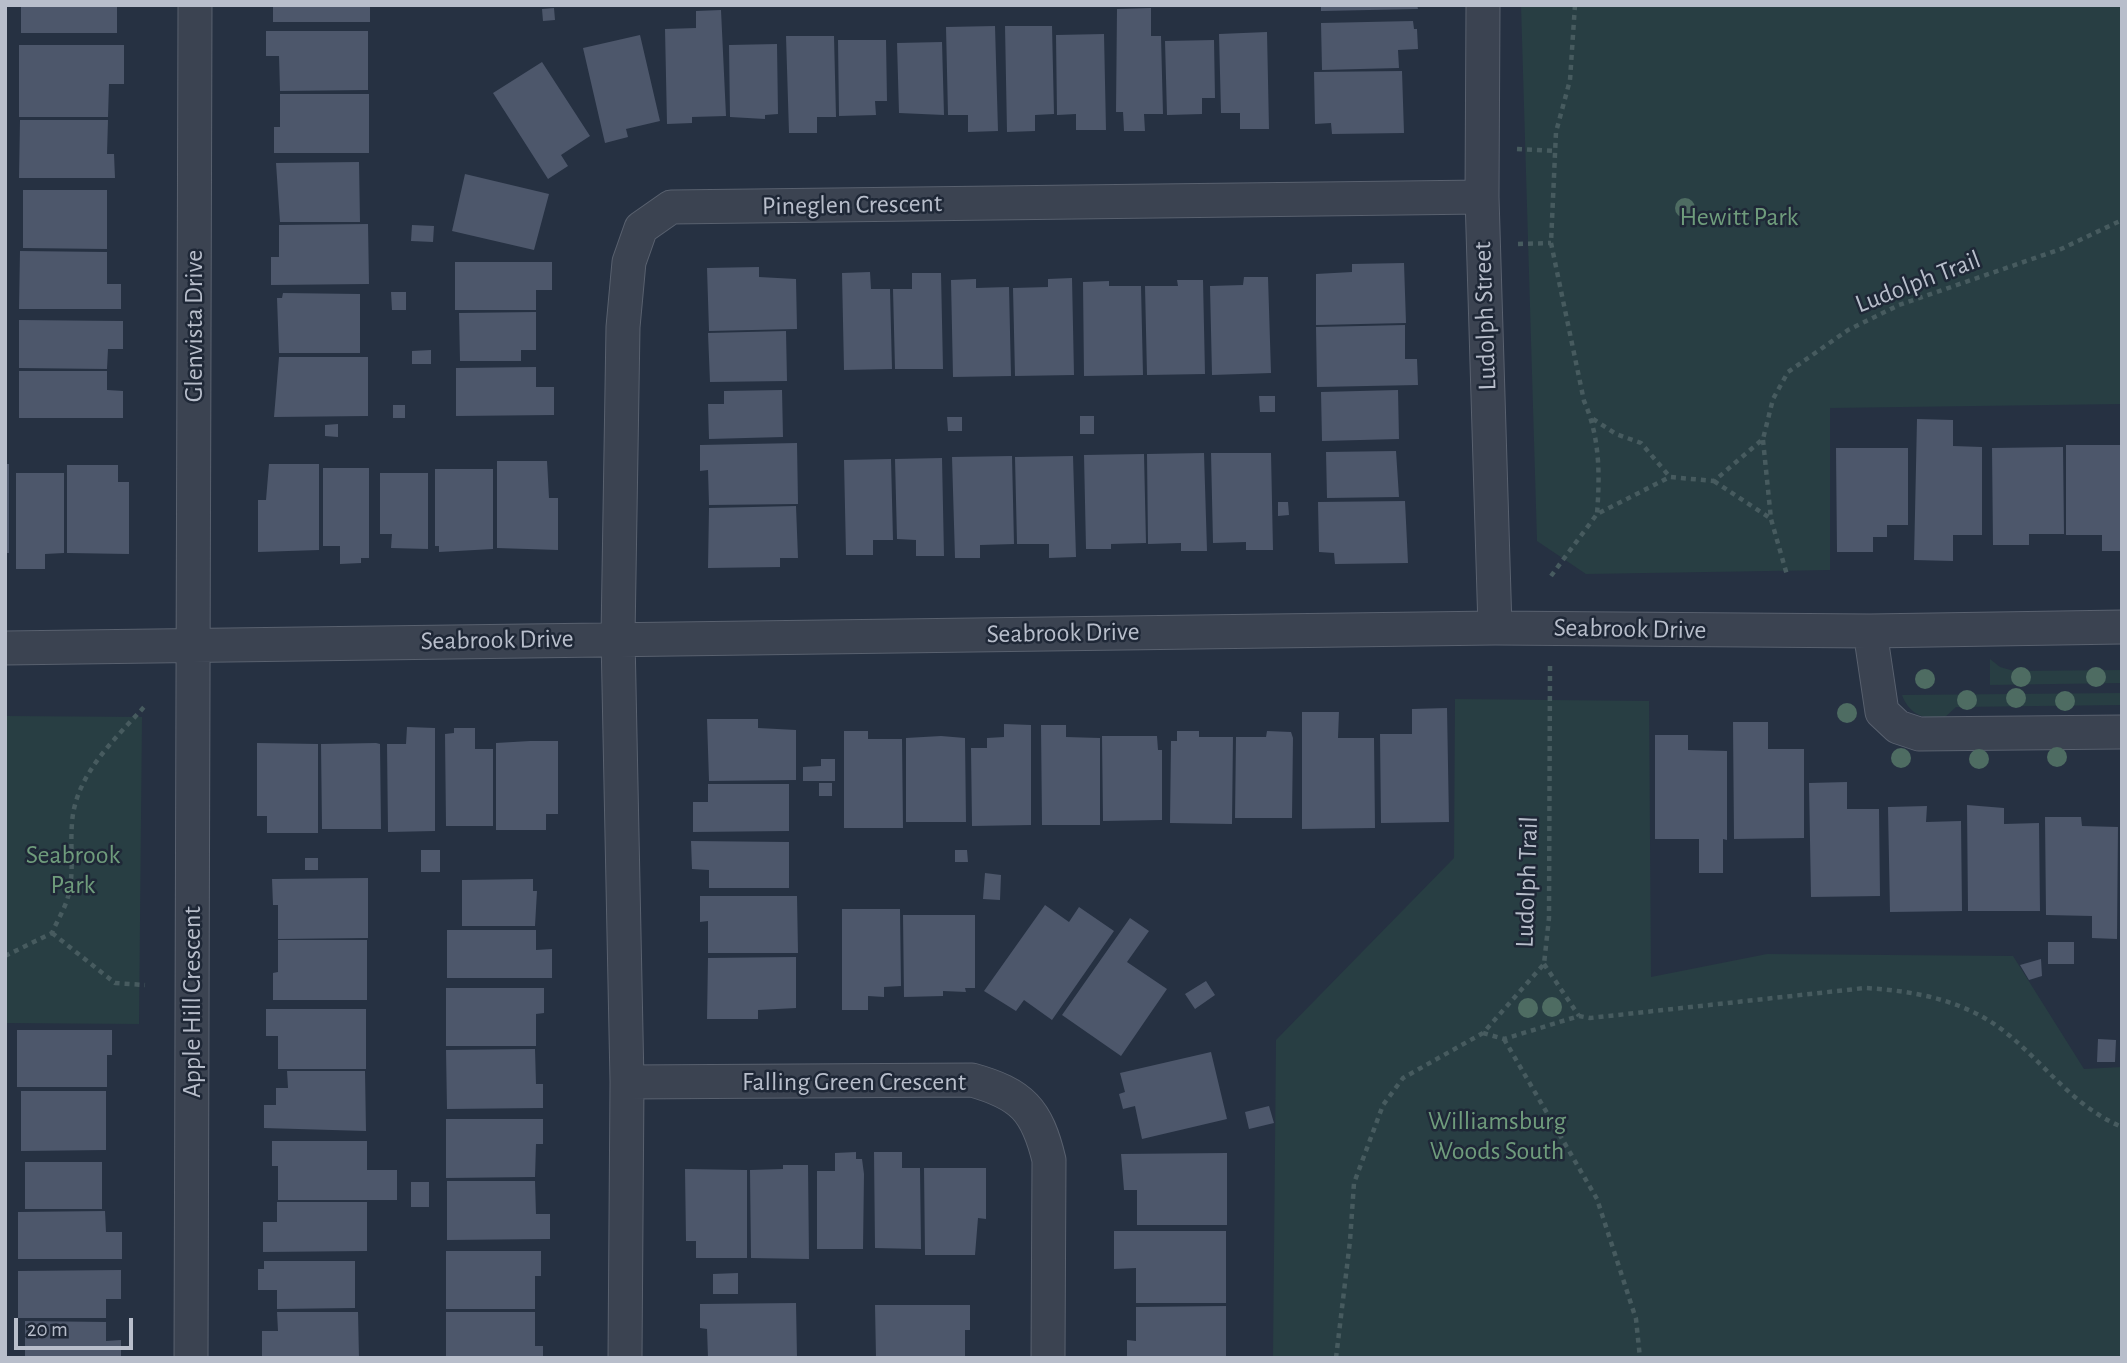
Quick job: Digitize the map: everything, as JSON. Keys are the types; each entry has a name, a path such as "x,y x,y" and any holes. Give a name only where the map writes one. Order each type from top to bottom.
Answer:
{"street":[{"name":"Glenvista Drive","path":"193,646 195,5"},
{"name":"Ludolph Street","path":"1483,5 1482,197 1494,628"},
{"name":"Pineglen Crescent","path":"618,638 623,327 629,262 641,229 671,207 1482,197"},
{"name":"Seabrook Drive","path":"5,648 1494,628 1870,631 2122,627"},
{"path":"1870,631 1882,712 1898,727 1919,734 2122,732"},
{"path":"618,638 627,1082 625,1358"},
{"name":"Apple Hill Crescent","path":"191,1358 193,646"},
{"name":"Falling Green Crescent","path":"627,1082 972,1080 1020,1099 1041,1128 1049,1160 1048,1358"}],"path":[{"path":"1575,5 1570,80 1556,132 1551,243 1584,401 1592,419 1600,472 1597,514"},
{"path":"1514,149 1555,151"},
{"name":"Ludolph Trail","path":"1787,575 1771,519 1763,439 1773,399 1788,372 1848,330 1899,305 2061,249 2122,220"},
{"path":"1514,244 1551,243"},
{"path":"1592,419 1616,434 1641,443 1670,477"},
{"path":"1714,481 1763,439"},
{"path":"1551,576 1597,514 1670,477 1714,481 1771,519"},
{"name":"Ludolph Trail","path":"1336,1358 1350,1241 1353,1183 1383,1105 1403,1078 1483,1033 1544,964 1549,918 1550,660"},
{"path":"5,956 52,933 69,895 73,850 72,821 81,791 99,756 145,706"},
{"path":"52,933 115,983 145,985"},
{"path":"1544,964 1578,1016"},
{"path":"1483,1033 1504,1039 1578,1016 1590,1018 1865,988 1896,990 1969,1008 2009,1035 2084,1106 2122,1127"},
{"path":"1504,1039 1597,1199 1636,1319 1640,1358"}],"green space":[{"name":"Hewitt Park","path":"1521,5 2122,5 2122,404 1830,408 1830,570 1586,574 1537,541"},
{"path":"1990,659 2000,667 2014,671 2122,670 2122,683 1990,685"},
{"path":"2122,693 2122,705 1956,707 1943,719 1918,714 1909,707 1902,695"},
{"name":"Williamsburg Woods South","path":"1455,699 1649,701 1651,977 1767,954 2013,956 2084,1069 2122,1067 2122,1358 1273,1358 1276,1040 1454,858"},
{"name":"Seabrook Park","path":"5,716 142,717 139,1024 5,1023"}],"building":[{"path":"21,5 117,6 117,33 21,33"},
{"path":"273,5 370,5 370,22 273,22"},
{"path":"1321,5 1417,5 1418,9 1321,11"},
{"path":"554,8 555,20 543,21 542,9"},
{"path":"1151,8 1151,36 1161,36 1163,114 1144,114 1145,131 1124,131 1123,112 1116,112 1117,9"},
{"path":"721,10 726,116 692,117 692,123 667,124 665,29 696,28 696,11"},
{"path":"1413,21 1414,29 1417,29 1418,49 1398,50 1399,68 1322,70 1321,23"},
{"path":"995,26 998,131 968,132 968,115 948,115 946,27"},
{"path":"1005,26 1052,26 1054,114 1035,115 1035,131 1007,132"},
{"path":"266,31 368,31 368,90 280,91 279,56 266,56"},
{"path":"1267,32 1269,129 1240,129 1240,113 1221,113 1219,34"},
{"path":"1104,34 1106,130 1076,130 1076,114 1057,115 1056,35"},
{"path":"640,35 660,121 626,129 628,137 605,143 583,48"},
{"path":"786,36 834,36 836,117 817,117 817,133 789,133"},
{"path":"838,40 886,40 887,101 875,101 876,115 839,116"},
{"path":"1214,40 1215,98 1202,98 1202,114 1167,115 1165,41"},
{"path":"942,42 944,115 899,113 897,43"},
{"path":"777,44 778,114 765,115 765,119 730,117 729,45"},
{"path":"19,45 124,45 124,84 109,84 108,117 19,117"},
{"path":"542,62 590,136 561,155 568,166 548,179 493,93"},
{"path":"1402,71 1404,133 1332,134 1331,123 1315,124 1314,72"},
{"path":"280,94 369,94 369,153 274,153 274,127 280,127"},
{"path":"20,120 108,120 107,154 114,154 115,178 19,178"},
{"path":"359,162 360,222 280,222 276,163"},
{"path":"465,174 549,194 534,250 452,231"},
{"path":"23,190 107,190 107,249 23,248"},
{"path":"368,224 369,284 271,285 271,257 279,257 279,225"},
{"path":"412,225 434,226 433,242 411,241"},
{"path":"20,251 107,252 107,284 121,284 121,309 19,309"},
{"path":"455,262 552,262 552,290 536,290 536,310 455,310"},
{"path":"1404,263 1406,323 1316,325 1316,274 1352,272 1352,264"},
{"path":"759,267 759,277 796,279 797,329 709,331 707,268"},
{"path":"870,272 871,289 890,289 892,369 844,370 842,273"},
{"path":"912,273 941,273 943,369 895,369 893,289 912,289"},
{"path":"1244,277 1268,277 1271,373 1212,375 1210,286 1243,285"},
{"path":"1072,278 1074,375 1015,376 1013,288 1048,287 1048,279"},
{"path":"976,279 976,288 1009,287 1011,376 953,377 951,280"},
{"path":"1177,280 1203,280 1205,374 1147,375 1145,286 1178,286"},
{"path":"1109,281 1109,286 1141,286 1143,375 1084,376 1083,282"},
{"path":"391,292 406,292 406,310 392,310"},
{"path":"283,293 360,294 360,353 279,353 277,298 282,298"},
{"path":"536,312 536,350 521,350 521,361 460,361 459,313"},
{"path":"19,320 123,321 123,349 108,349 107,369 19,368"},
{"path":"1405,325 1405,359 1417,359 1418,385 1317,387 1316,327"},
{"path":"786,331 787,381 710,382 708,333"},
{"path":"431,350 431,364 412,364 412,351"},
{"path":"279,357 368,357 368,416 274,417"},
{"path":"536,367 536,387 554,387 554,415 456,416 456,368"},
{"path":"19,371 107,371 107,390 123,391 123,418 19,418"},
{"path":"782,390 783,437 709,439 708,404 724,404 724,391"},
{"path":"1398,390 1399,439 1322,441 1321,392"},
{"path":"1259,396 1275,396 1275,412 1260,412"},
{"path":"393,405 405,405 405,418 393,418"},
{"path":"1080,416 1094,416 1094,434 1080,434"},
{"path":"947,417 962,417 962,431 948,431"},
{"path":"1917,419 1953,420 1953,446 1982,447 1982,535 1953,535 1953,561 1914,560"},
{"path":"338,424 338,437 325,436 325,425"},
{"path":"797,443 798,504 709,505 708,470 700,471 700,445"},
{"path":"2066,445 2122,445 2122,551 2102,551 2102,535 2066,535"},
{"path":"2063,447 2064,534 2029,534 2029,545 1993,545 1992,448"},
{"path":"1836,448 1908,448 1908,525 1887,525 1887,537 1873,537 1873,552 1837,552"},
{"path":"1396,451 1399,497 1327,498 1326,452"},
{"path":"1204,453 1207,551 1181,551 1181,543 1148,544 1147,454"},
{"path":"1211,453 1271,453 1273,550 1246,550 1246,542 1213,543"},
{"path":"1144,454 1146,543 1111,544 1111,549 1086,549 1084,455"},
{"path":"1012,456 1014,544 980,545 980,558 955,558 952,457"},
{"path":"1073,456 1076,557 1049,558 1049,544 1017,544 1015,457"},
{"path":"942,458 944,556 916,556 916,540 897,539 895,459"},
{"path":"891,459 893,540 873,540 873,555 846,555 844,460"},
{"path":"497,461 547,461 549,498 558,498 558,550 497,548"},
{"path":"5,464 9,464 9,553 5,553"},
{"path":"269,464 319,464 319,550 258,552 258,500 266,500"},
{"path":"67,465 118,465 118,482 129,482 129,554 67,553"},
{"path":"323,468 369,468 369,558 361,558 361,563 340,564 340,546 323,546"},
{"path":"435,469 493,469 493,549 439,552 439,546 435,546"},
{"path":"16,473 64,473 64,553 45,554 45,569 16,569"},
{"path":"380,473 428,473 428,549 391,548 392,534 380,534"},
{"path":"1405,501 1408,563 1335,564 1334,553 1319,552 1318,502"},
{"path":"1278,502 1288,502 1289,515 1278,516"},
{"path":"796,506 798,558 780,558 780,567 708,568 709,508"},
{"path":"1447,708 1449,822 1381,823 1380,734 1412,734 1412,709"},
{"path":"1302,712 1339,712 1338,738 1374,738 1375,828 1302,829"},
{"path":"707,719 758,719 758,728 796,730 796,780 709,781"},
{"path":"1733,722 1768,722 1768,749 1804,749 1804,838 1734,839"},
{"path":"1004,724 1031,725 1031,825 972,826 971,748 987,748 987,738 1004,737"},
{"path":"1041,725 1066,725 1066,737 1100,738 1100,825 1042,825"},
{"path":"407,727 435,728 435,831 388,832 387,744 406,744"},
{"path":"454,728 475,728 475,749 493,749 493,826 446,826 445,734 454,733"},
{"path":"844,731 868,731 868,739 902,739 903,828 844,828"},
{"path":"1177,731 1199,731 1199,737 1233,737 1232,824 1170,823 1171,741 1177,741"},
{"path":"1267,731 1291,732 1293,738 1292,818 1235,818 1236,737 1266,737"},
{"path":"1655,735 1688,735 1688,750 1727,751 1727,840 1723,839 1723,873 1699,873 1699,839 1655,839"},
{"path":"1102,736 1157,736 1158,750 1162,750 1162,820 1103,821"},
{"path":"906,738 965,738 966,822 906,822"},
{"path":"558,741 558,814 546,814 546,830 496,830 496,743"},
{"path":"257,743 318,744 318,833 267,833 267,816 257,816"},
{"path":"321,744 380,744 381,829 322,829"},
{"path":"821,759 835,759 835,781 803,781 803,767 821,766"},
{"path":"1847,782 1847,809 1879,809 1880,896 1811,897 1809,783"},
{"path":"819,783 832,783 832,796 819,796"},
{"path":"708,784 789,784 789,831 693,832 693,802 708,802"},
{"path":"1967,805 2004,808 2004,824 2039,823 2040,911 1968,911"},
{"path":"1927,806 1926,822 1961,821 1962,911 1890,912 1888,807"},
{"path":"2045,817 2081,817 2082,826 2118,827 2117,939 2092,938 2092,916 2046,915"},
{"path":"691,841 789,842 789,888 709,888 709,870 692,869"},
{"path":"421,850 440,850 440,872 421,872"},
{"path":"955,850 967,850 968,862 955,862"},
{"path":"305,858 318,858 318,870 305,870"},
{"path":"985,873 1001,875 1000,900 983,899"},
{"path":"368,878 368,938 278,939 278,905 273,905 272,879"},
{"path":"533,879 533,891 537,891 535,926 462,926 462,880"},
{"path":"700,896 797,896 798,953 708,953 708,921 700,922"},
{"path":"1045,905 1069,922 1079,907 1114,931 1052,1020 1024,1000 1016,1011 984,991"},
{"path":"842,909 900,909 901,986 884,987 884,997 868,996 868,1010 842,1010"},
{"path":"903,915 975,915 975,988 965,988 966,992 943,991 943,996 904,997"},
{"path":"1130,918 1149,931 1127,962 1167,989 1121,1056 1062,1015"},
{"path":"447,930 536,930 536,950 552,949 552,978 447,978"},
{"path":"278,940 367,940 367,1000 273,1000 273,973 278,972"},
{"path":"2048,942 2074,942 2074,964 2048,964"},
{"path":"796,957 796,1008 758,1010 758,1019 707,1019 708,958"},
{"path":"2041,959 2042,976 2029,980 2020,965"},
{"path":"1206,981 1215,995 1195,1009 1185,994"},
{"path":"446,988 544,988 544,1013 536,1014 536,1046 446,1046"},
{"path":"266,1009 366,1009 366,1069 278,1069 278,1036 266,1036"},
{"path":"17,1030 112,1030 112,1055 107,1055 107,1087 17,1087"},
{"path":"2098,1039 2116,1040 2115,1062 2097,1062"},
{"path":"535,1049 536,1084 543,1084 543,1108 447,1109 446,1050"},
{"path":"1211,1052 1227,1119 1142,1139 1135,1106 1123,1109 1119,1094 1125,1092 1120,1073"},
{"path":"287,1071 365,1071 366,1131 264,1128 264,1105 276,1105 276,1088 288,1088"},
{"path":"21,1091 106,1091 106,1150 21,1151"},
{"path":"1269,1106 1274,1123 1249,1129 1245,1112"},
{"path":"446,1119 543,1119 543,1144 536,1144 535,1177 446,1178"},
{"path":"272,1141 367,1141 367,1170 397,1170 397,1200 278,1200 278,1166 272,1166"},
{"path":"856,1152 856,1159 862,1159 864,1174 863,1249 817,1249 817,1171 835,1171 835,1153"},
{"path":"874,1152 902,1152 902,1168 920,1168 921,1249 875,1248"},
{"path":"1227,1153 1227,1225 1137,1225 1137,1190 1124,1190 1121,1154"},
{"path":"25,1162 102,1162 102,1209 25,1209"},
{"path":"783,1165 808,1165 809,1259 751,1258 750,1170 783,1169"},
{"path":"924,1168 986,1168 986,1219 978,1218 975,1255 925,1255"},
{"path":"685,1169 747,1170 747,1258 696,1258 696,1241 686,1241"},
{"path":"447,1181 535,1181 536,1214 550,1214 550,1239 447,1240"},
{"path":"411,1182 429,1182 429,1207 411,1207"},
{"path":"277,1202 367,1202 367,1251 263,1252 263,1222 277,1222"},
{"path":"105,1211 106,1232 122,1232 122,1259 18,1259 18,1212"},
{"path":"1114,1231 1226,1231 1226,1303 1136,1303 1136,1268 1114,1269"},
{"path":"446,1251 541,1251 541,1276 535,1276 535,1309 446,1309"},
{"path":"264,1261 355,1261 355,1308 277,1309 277,1290 258,1290 258,1269 264,1269"},
{"path":"121,1270 121,1299 106,1299 106,1318 18,1318 18,1271"},
{"path":"738,1273 738,1294 713,1294 713,1274"},
{"path":"796,1303 797,1358 708,1358 707,1329 700,1328 700,1304"},
{"path":"875,1305 970,1305 970,1330 965,1330 965,1358 876,1358"},
{"path":"1226,1306 1226,1358 1127,1358 1127,1340 1136,1341 1136,1307"},
{"path":"277,1312 358,1312 359,1358 262,1358 262,1331 278,1331"},
{"path":"446,1312 535,1312 535,1346 543,1346 543,1358 446,1358"},
{"path":"25,1321 106,1322 106,1341 121,1340 121,1358 25,1358"}]}
